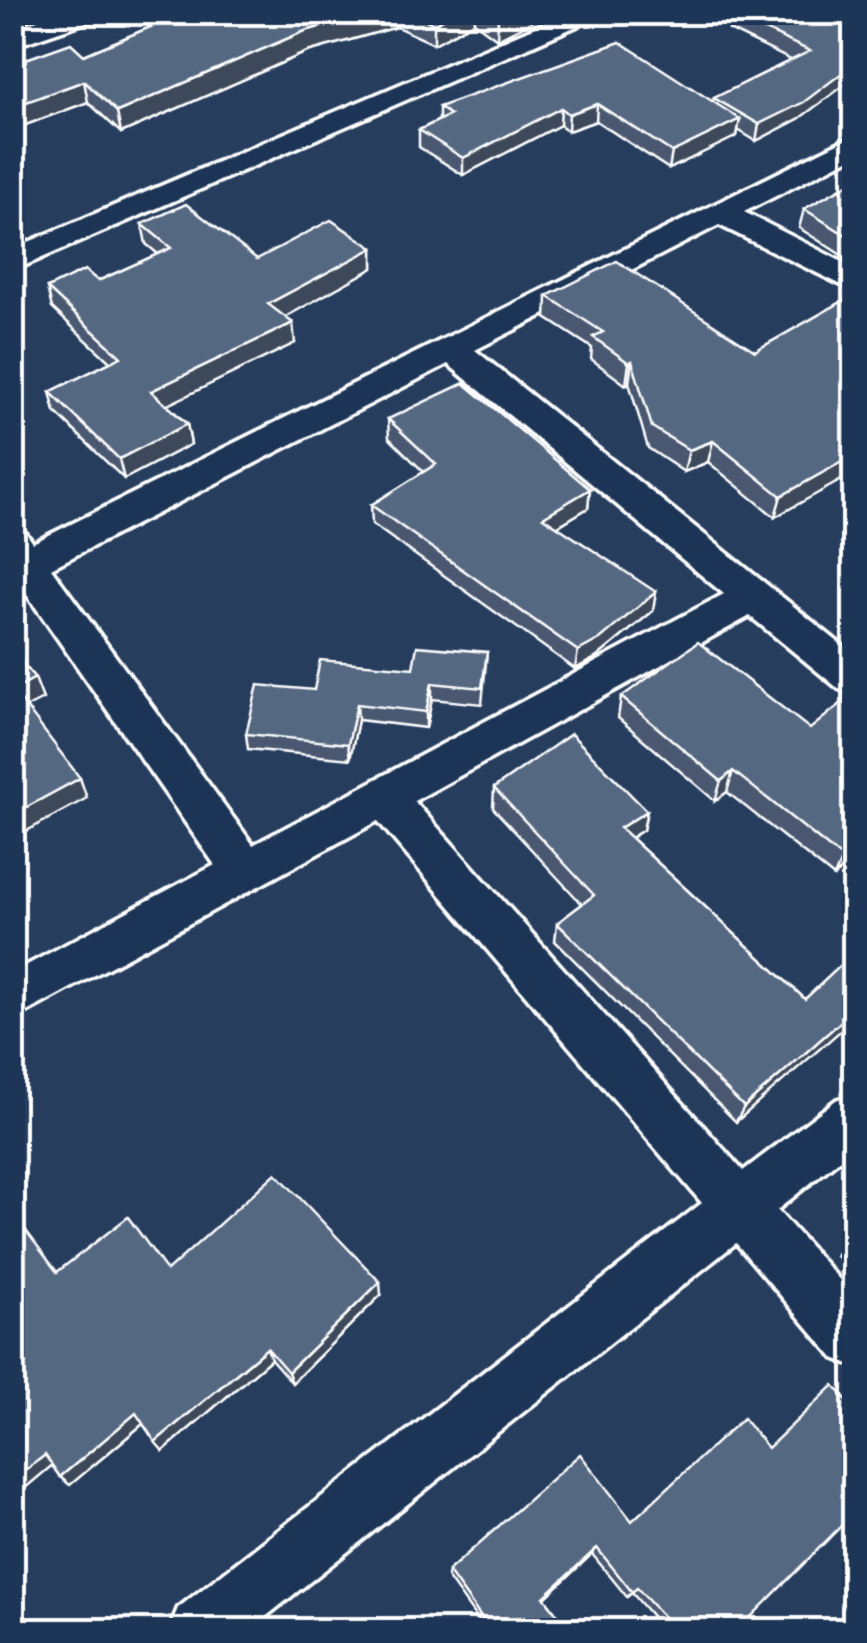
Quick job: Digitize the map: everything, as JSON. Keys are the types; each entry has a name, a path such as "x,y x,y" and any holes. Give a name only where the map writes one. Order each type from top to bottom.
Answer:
{"street":[{"path":"12,40 88,12"},
{"path":"12,262 596,12"},
{"path":"244,869 20,553 450,348 854,144"},
{"path":"720,212 854,282"},
{"path":"450,348 854,678"},
{"path":"12,998 753,596"},
{"path":"382,795 854,1338"},
{"path":"200,1630 854,1117"}],"building":[{"path":"186,12 374,12 305,31 117,112 84,81 12,107 12,64 71,43 84,55"},
{"path":"410,12 455,12 434,24"},
{"path":"490,12 511,12 498,19"},
{"path":"854,12 854,64 804,102 759,124 714,98 810,51 731,14"},
{"path":"620,42 740,119 672,152 597,104 569,114 561,108 463,158 419,130 450,115 439,107"},
{"path":"854,181 854,240 804,209"},
{"path":"186,204 257,259 331,220 373,248 268,304 293,323 151,391 187,424 119,459 50,392 121,357 47,288 85,270 98,281 171,248 142,224"},
{"path":"617,261 755,351 845,300 854,306 854,455 781,496 713,441 689,450 652,427 632,361 629,363 593,337 603,332 547,296"},
{"path":"464,383 590,489 543,517 656,592 600,639 578,651 371,505 436,464 388,419"},
{"path":"698,642 810,729 844,701 854,708 854,847 842,858 733,771 721,781 621,697"},
{"path":"417,646 487,652 482,688 432,683 426,712 357,704 348,744 246,734 258,685 314,690 320,660 413,668"},
{"path":"12,650 35,678 13,690 80,778 12,815"},
{"path":"571,734 647,811 620,828 805,999 854,953 854,1010 744,1107 557,923 594,895 494,788"},
{"path":"276,1173 380,1282 288,1372 267,1348 155,1442 136,1413 60,1477 45,1455 12,1481 12,1212 57,1272 128,1217 167,1271"},
{"path":"834,1385 854,1409 854,1513 738,1630 675,1630 637,1588 632,1592 597,1548 544,1597 569,1630 490,1630 448,1571 580,1454 632,1521 743,1418 768,1448"}]}
